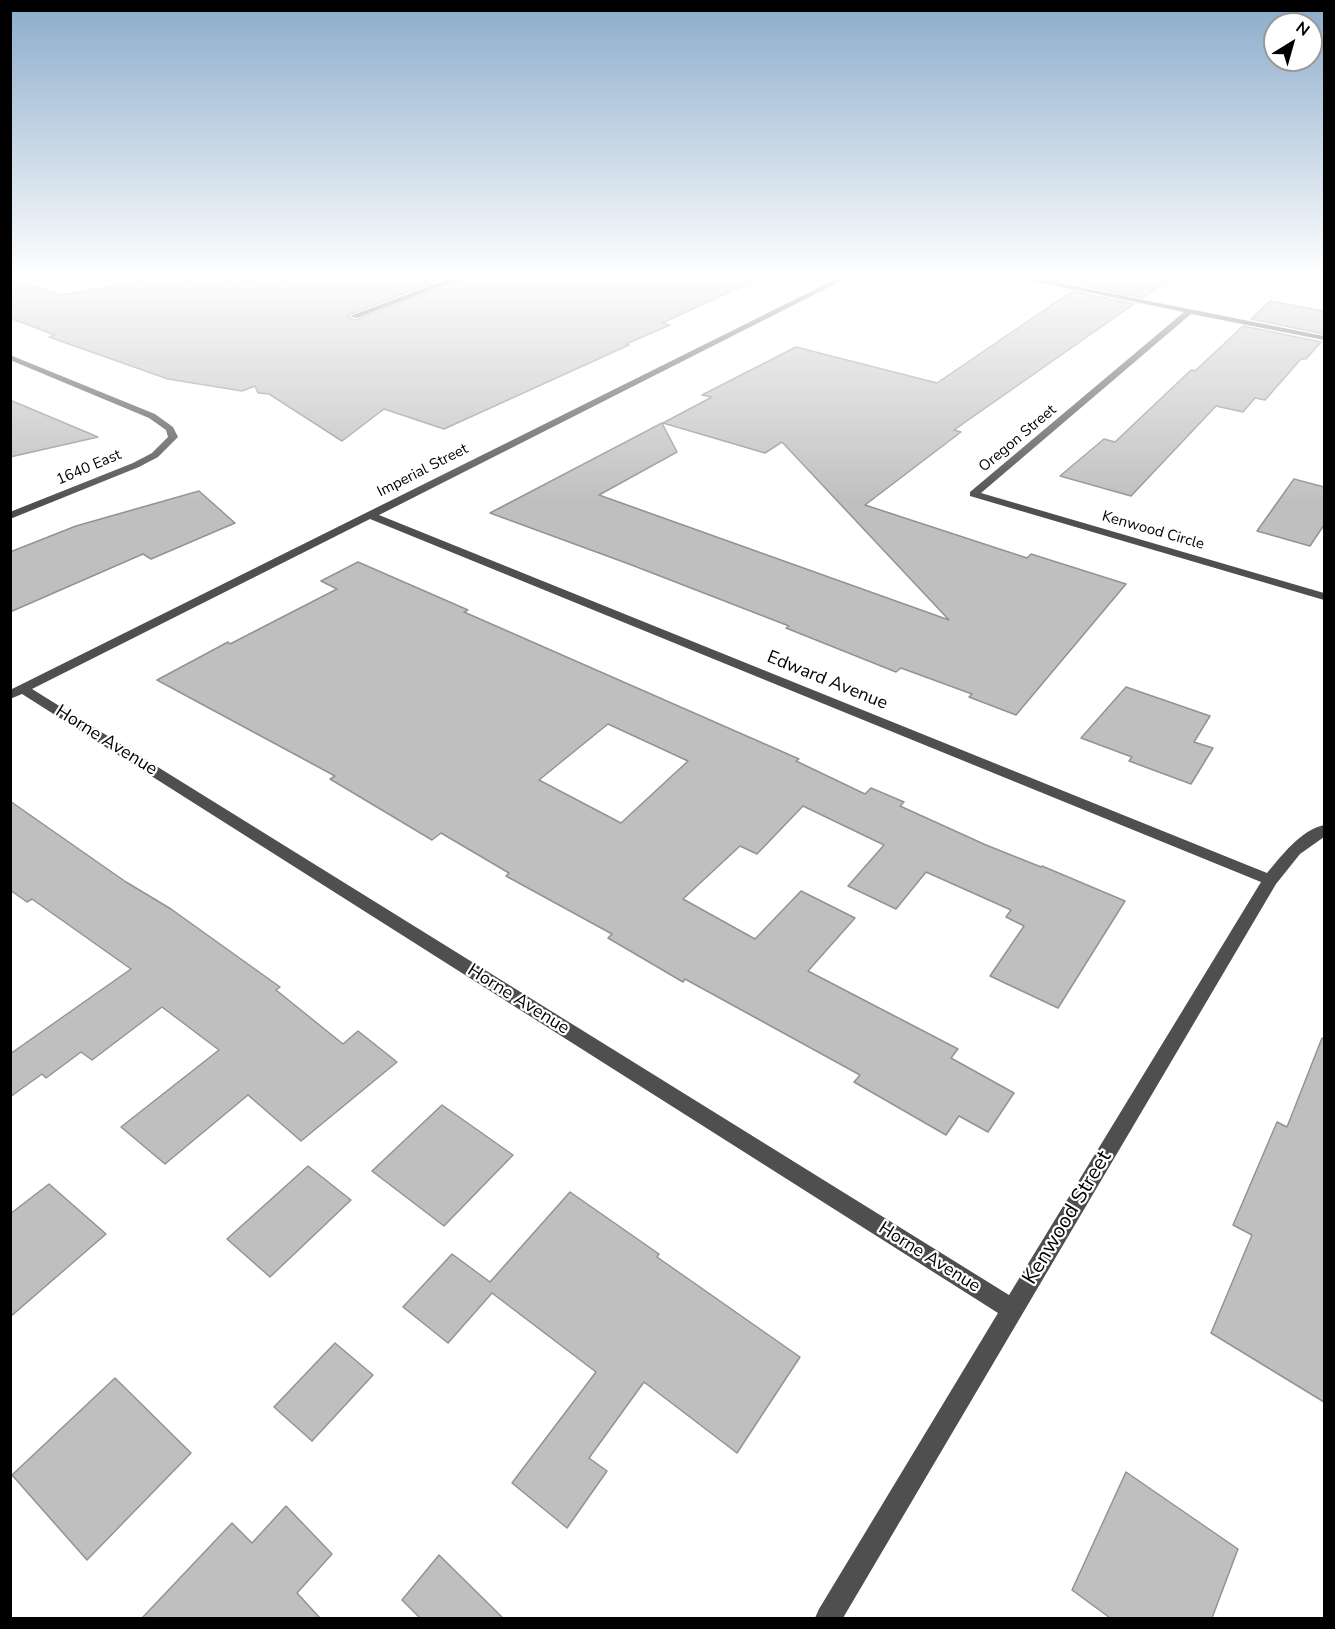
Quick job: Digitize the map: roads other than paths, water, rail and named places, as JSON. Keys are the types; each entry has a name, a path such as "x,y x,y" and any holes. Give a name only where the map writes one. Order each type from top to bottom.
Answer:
{"street":[{"name":"Imperial Street","path":"17,692 698,351"},
{"name":"Oregon Street","path":"974,494 1143,351"},
{"name":"1640 East","path":"10,357 152,416 170,429 173,437 155,455 136,465 10,516"},
{"name":"Kenwood Circle","path":"974,494 1324,597"},
{"name":"Edward Avenue","path":"370,515 1270,880"},
{"name":"Horne Avenue","path":"17,692 1013,1310"},
{"name":"Kenwood Street","path":"828,1618 1270,880 1295,850 1324,830"}]}
